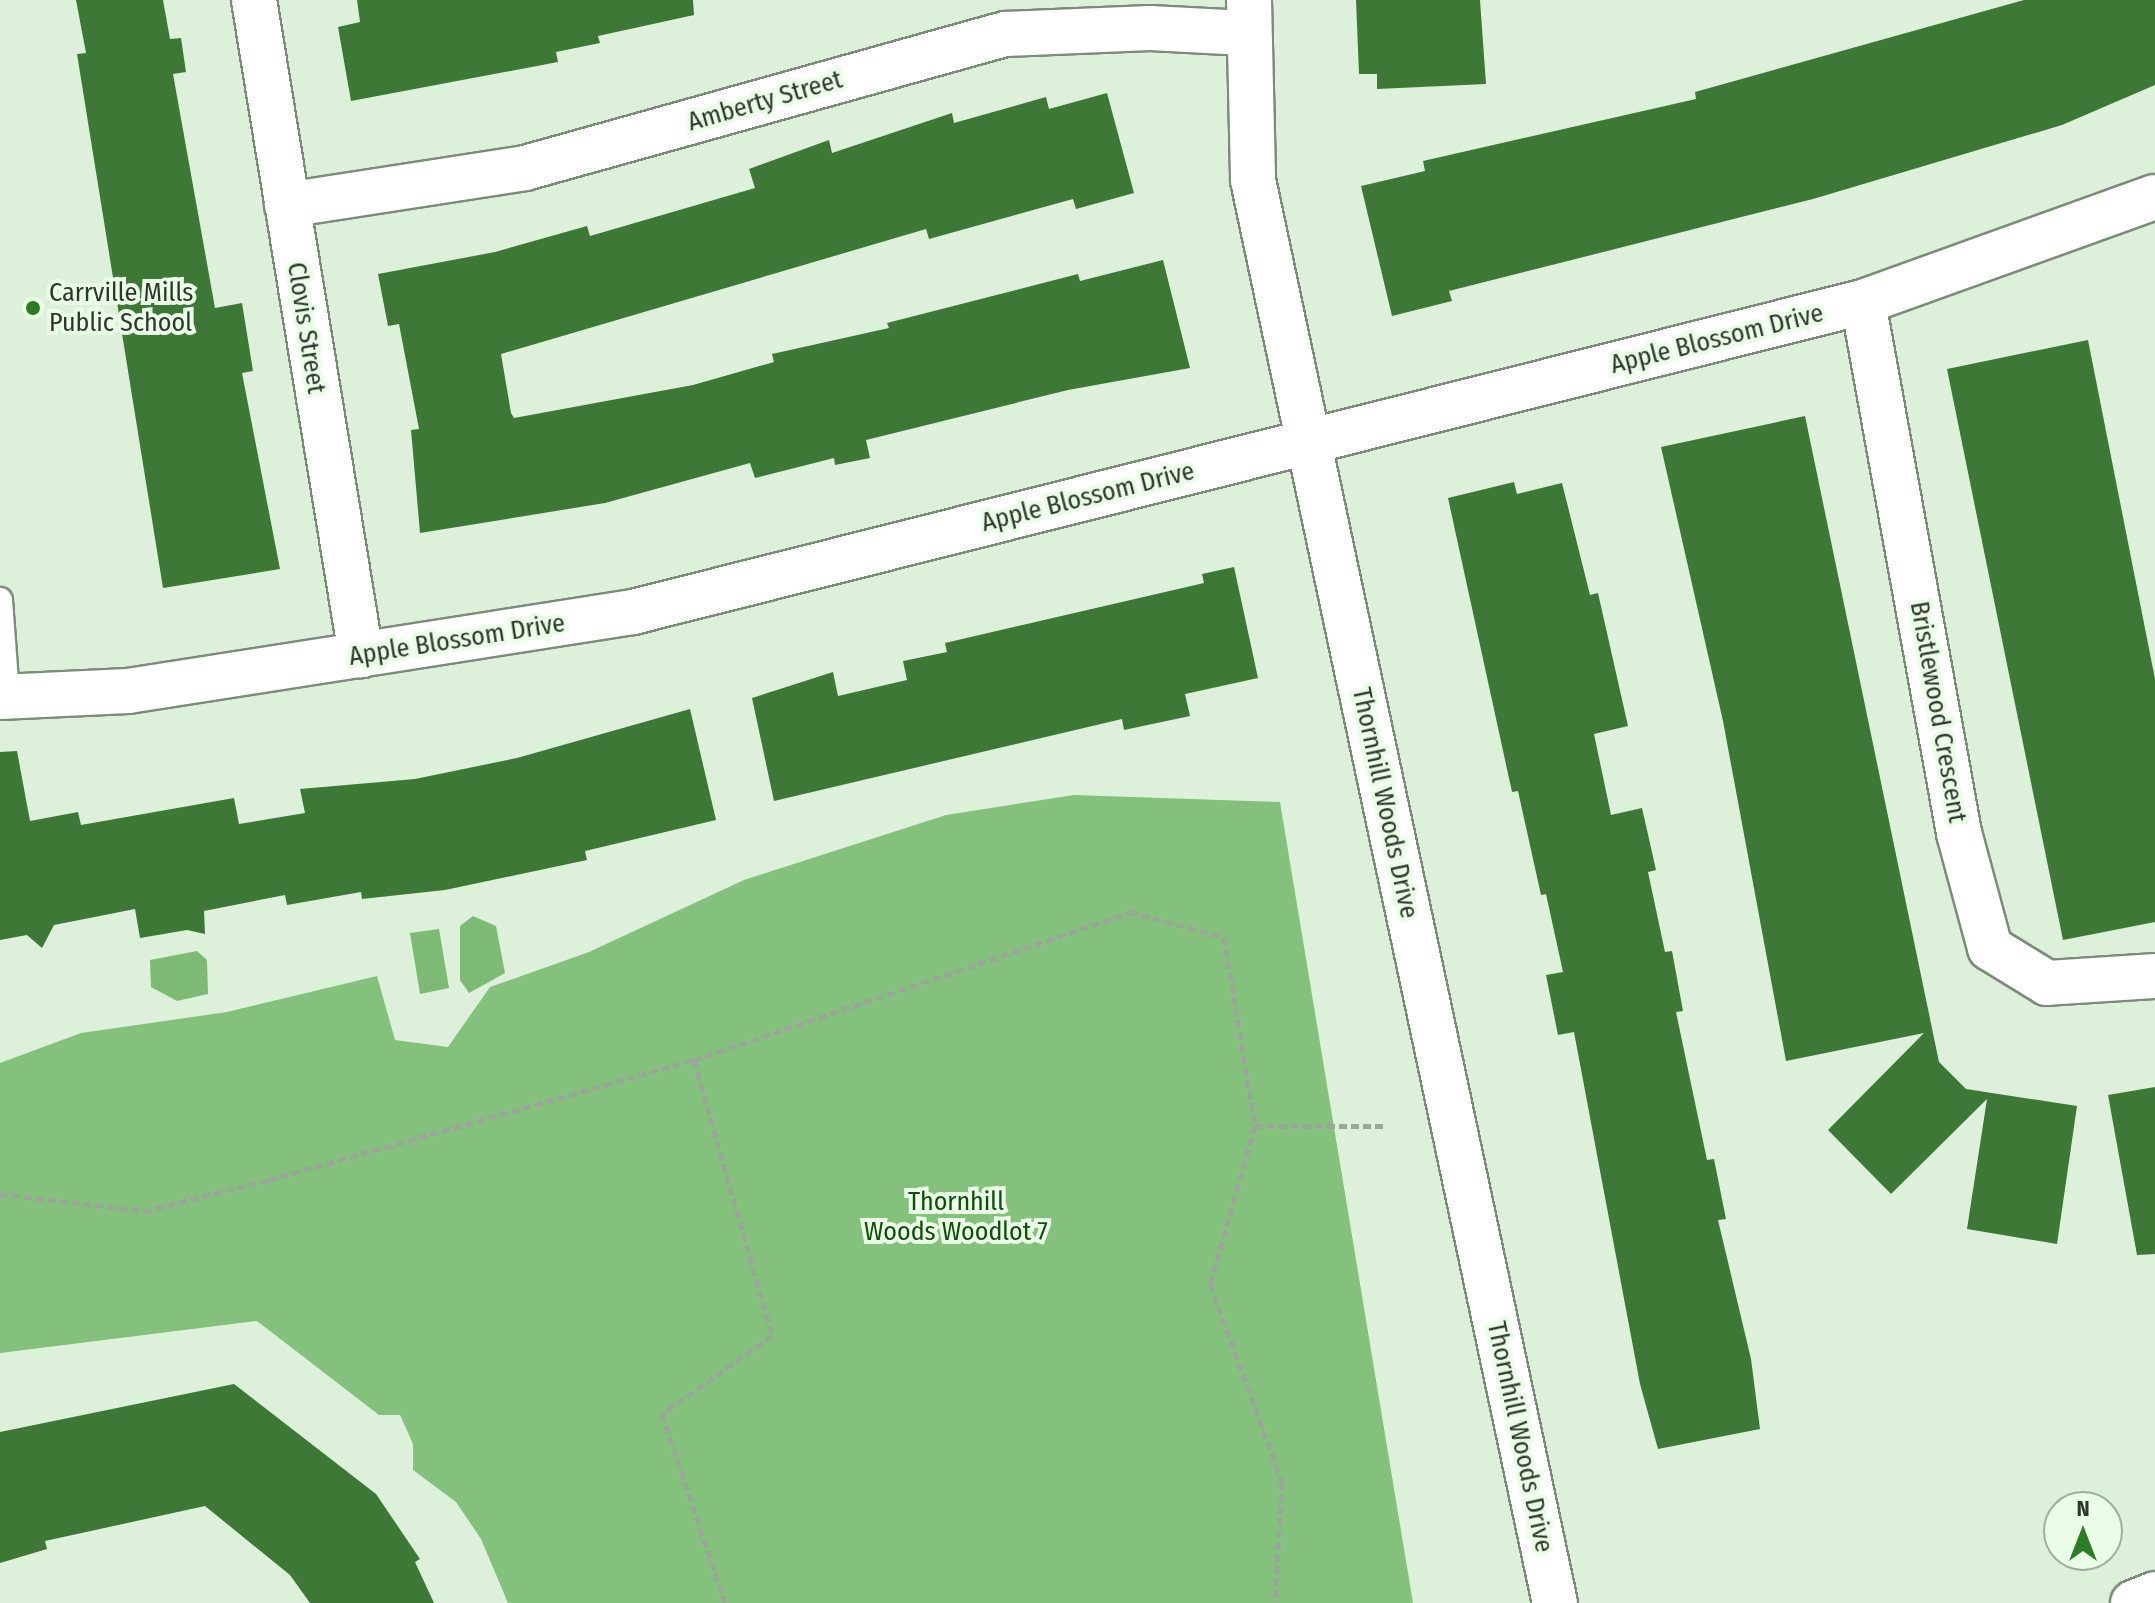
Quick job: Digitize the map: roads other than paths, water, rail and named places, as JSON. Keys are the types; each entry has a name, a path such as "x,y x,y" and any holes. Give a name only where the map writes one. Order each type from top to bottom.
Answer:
{"street":[{"name":"Clovis Street","path":"254,0 361,655"},
{"name":"Amberty Street","path":"287,205 525,168 1006,34 1150,28 1247,16"},
{"name":"Thornhill Woods Drive","path":"1247,16 1253,180 1555,1603"},
{"name":"Apple Blossom Drive","path":"4,697 128,691 633,612 1863,302 2155,197"},
{"name":"Bristlewood Crescent","path":"1863,302 1959,833 1990,948 2047,983 2155,976"},
{"path":"2133,1603 2155,1594"}],"lane":[{"path":"0,600 4,697"}],"place":[{"name":"Carrville Mills Public School","path":"33,308"}],"park label":[{"name":"Thornhill Woods Woodlot 7","path":"956,1217"}]}
